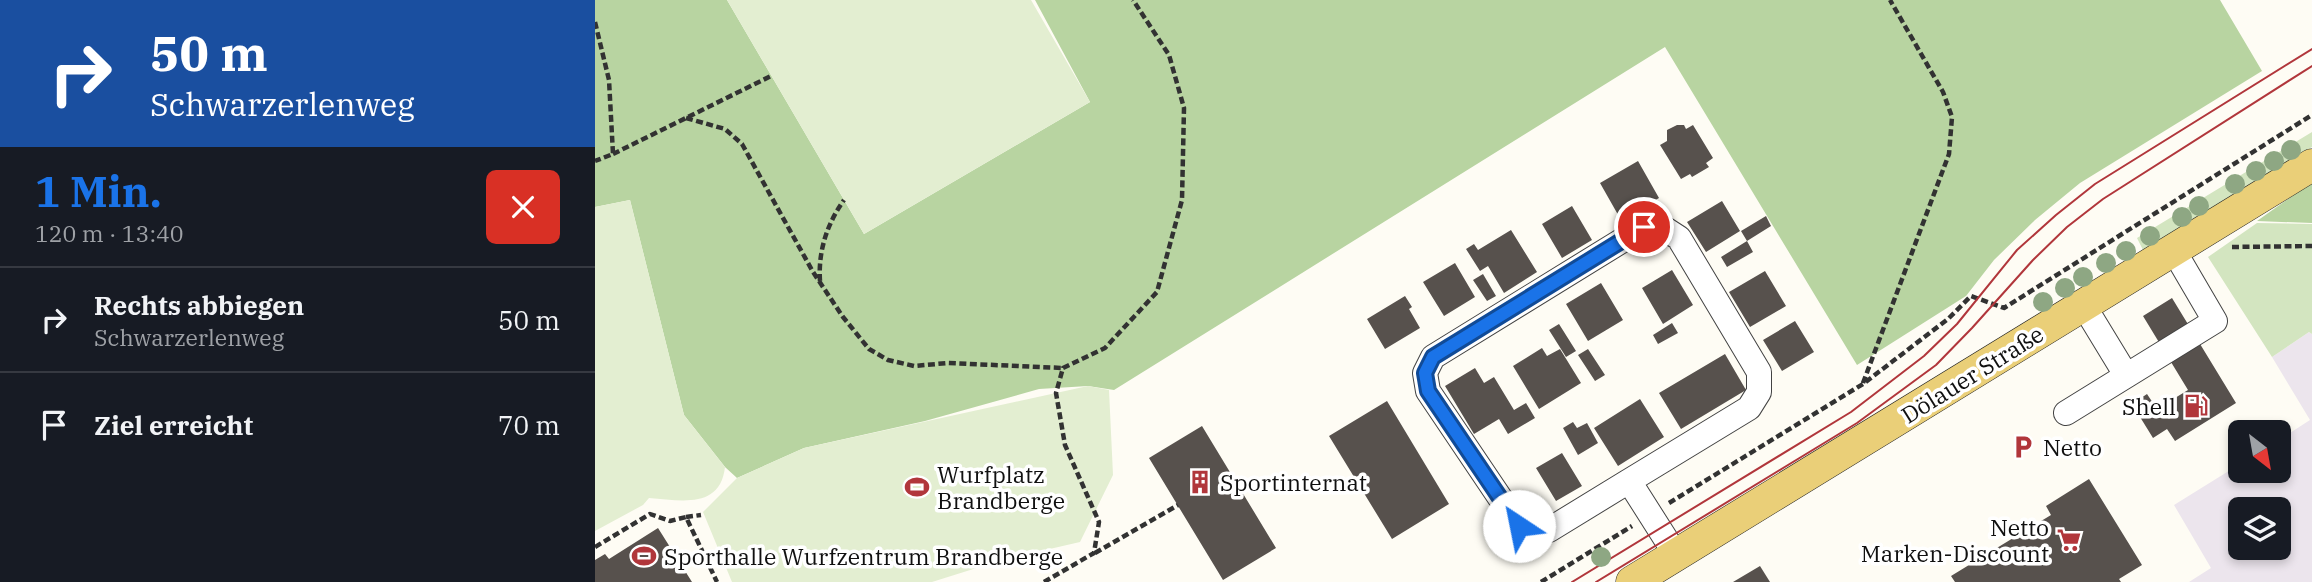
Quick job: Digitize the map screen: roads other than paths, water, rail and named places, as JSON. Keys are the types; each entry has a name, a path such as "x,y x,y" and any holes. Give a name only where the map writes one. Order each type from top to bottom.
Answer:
{"main road":[{"name":"Dölauer Straße","path":"1632,582 2312,165"}],"street":[{"path":"1644,227 1662,227 1679,238 1759,372 1759,392 1749,408 1629,481 1549,530 1534,533 1519,526 1428,391 1425,373 1433,357 1468,335 1644,227"},
{"path":"2066,413 2215,321 2174,251"},
{"path":"2084,306 2126,375"},
{"path":"1629,481 1676,555"}],"tram line":[{"path":"1572,582 1851,412 1924,356 1957,324 2017,250 2095,184 2312,49"},
{"path":"1596,582 1857,423 1936,365 2067,227 2103,199 2312,66"}],"place":[{"name":"Shell","path":"2196,406"},
{"name":"Netto","path":"2023,447"},
{"name":"Sportinternat","path":"1200,482"},
{"name":"Wurfplatz Brandberge","path":"917,487"},
{"name":"Netto Marken-Discount","path":"2069,540"},
{"name":"Sporthalle Wurfzentrum Brandberge","path":"644,556"}]}
